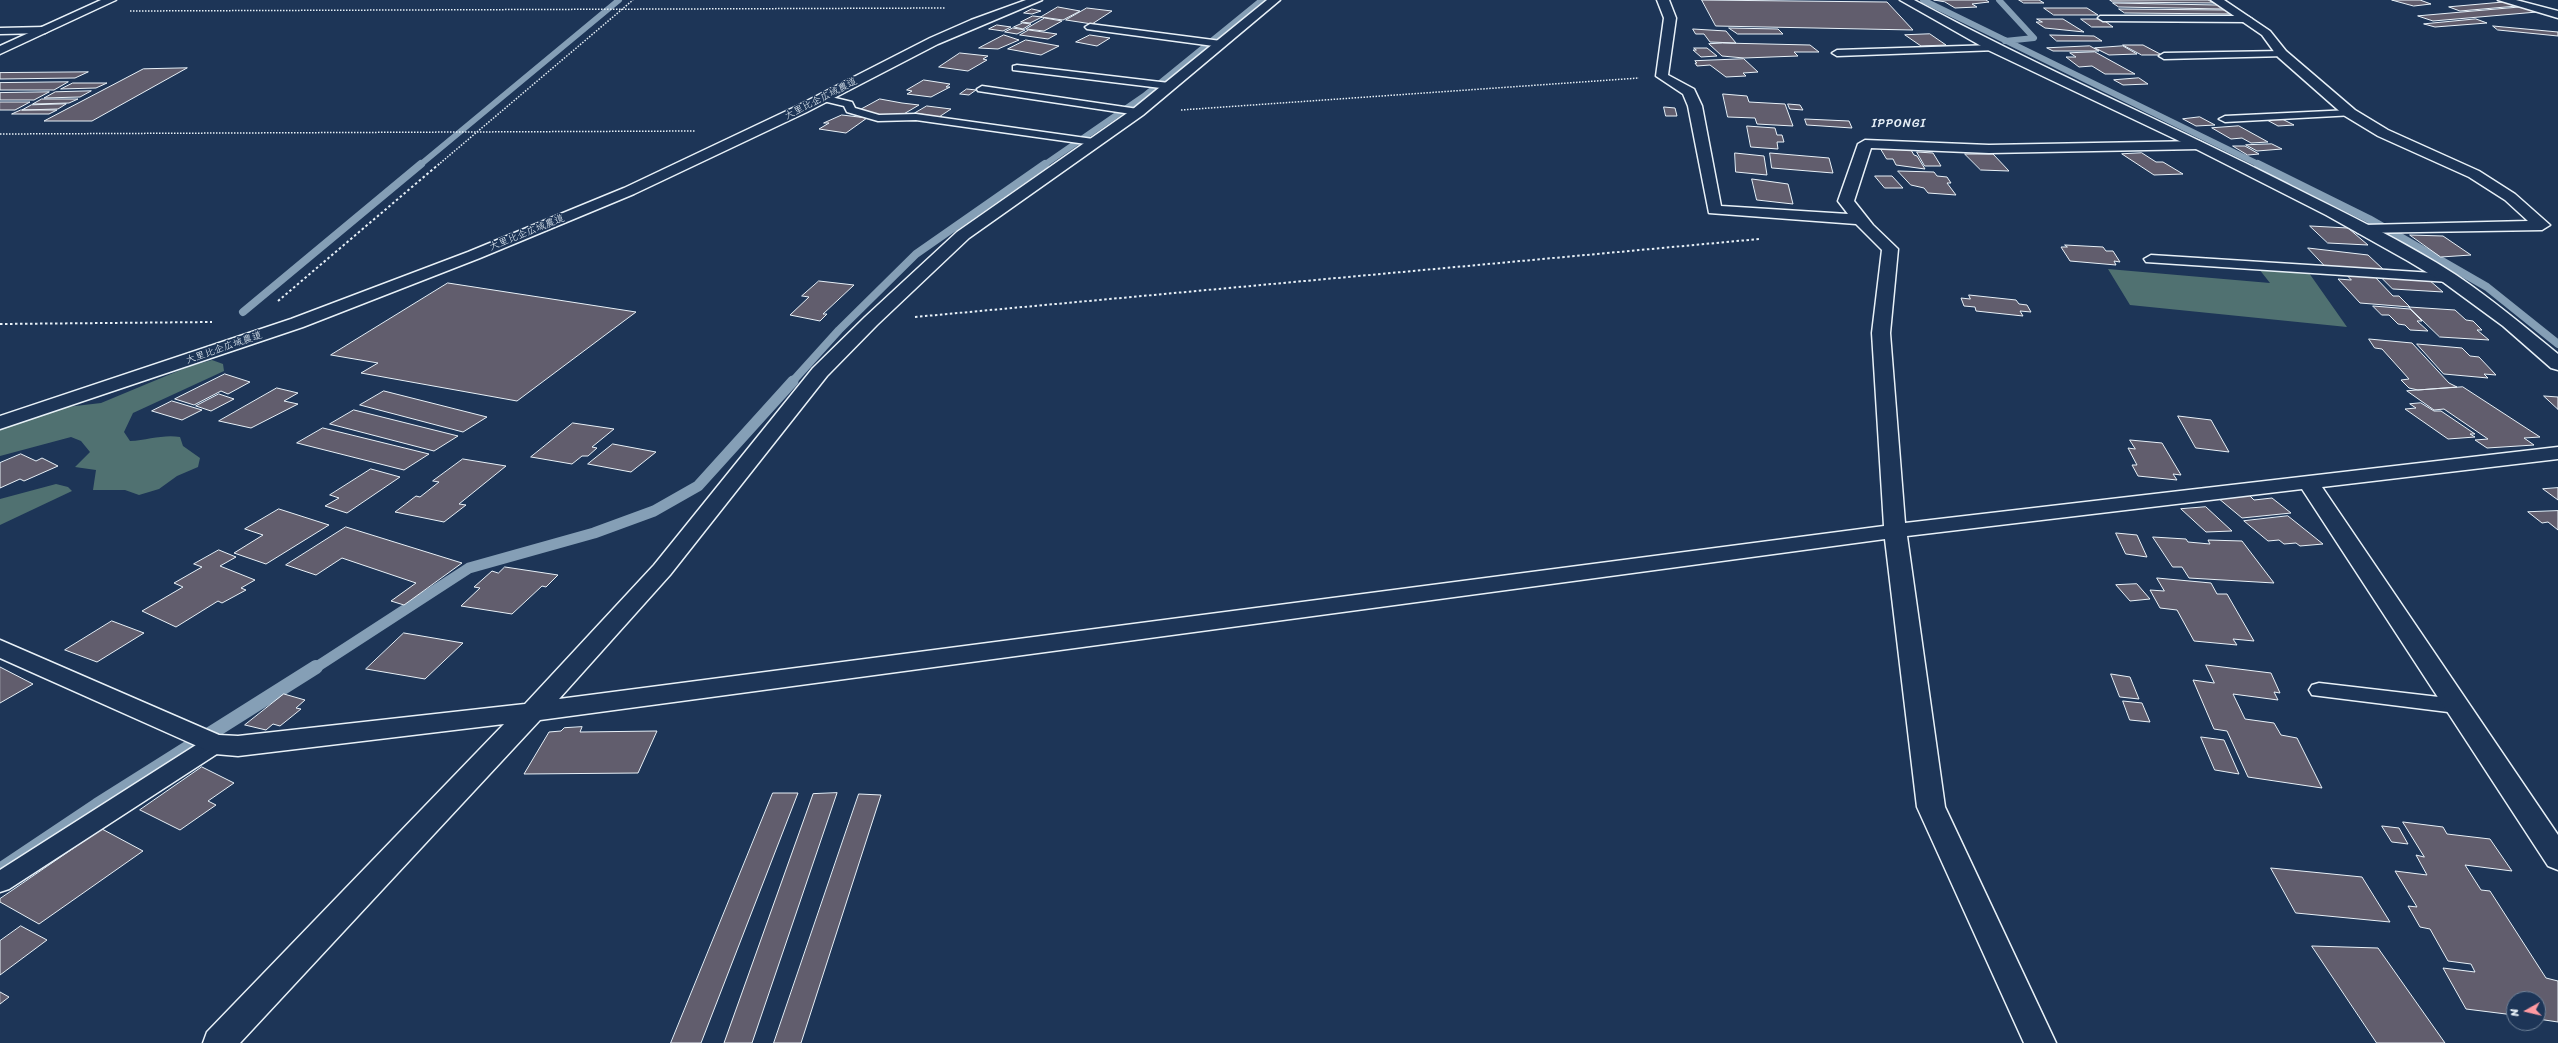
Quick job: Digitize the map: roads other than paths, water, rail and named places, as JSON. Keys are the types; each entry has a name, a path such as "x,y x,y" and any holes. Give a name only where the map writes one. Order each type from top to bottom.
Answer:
{"street":[{"path":"0,50 110,0"},
{"name":"大里比企広域農道","path":"0,423 297,323 474,254 628,191 823,98 934,41 975,22 1036,0"},
{"path":"219,1043 532,712 662,570 820,372 871,321 963,235 1093,142 1138,112 1274,0"},
{"path":"1663,0 1670,18 1662,76 1689,92 1694,106 1714,210 1861,220"},
{"path":"1906,0 1994,48 2200,145 2364,230 2449,278 2509,322 2558,364"},
{"path":"2217,0 2266,33 2282,54 2350,113 2383,133 2474,174 2510,197 2542,225"},
{"path":"2504,0 2558,15"},
{"path":"2040,1043 1931,807 1895,531 1881,332 1890,249 1861,220 1846,201 1865,144 1989,149 2200,145"},
{"path":"2364,230 2558,225"},
{"path":"0,648 215,744 238,746 532,712 1895,531 2558,453"},
{"path":"2308,482 2558,858"}],"lane":[{"path":"2103,18 2247,19"},
{"path":"1090,26 1221,44"},
{"path":"0,31 45,30"},
{"path":"1837,54 1994,48"},
{"path":"2164,56 2282,54"},
{"path":"1017,68 1169,86"},
{"path":"982,89 1138,112"},
{"path":"823,98 848,104 850,110 878,118 916,117 1093,142"},
{"path":"2225,119 2350,113"},
{"path":"2151,259 2449,278"},
{"path":"2319,690 2456,706"},
{"path":"0,882 215,744"}],"waterway":[{"path":"420,165 619,0"},
{"path":"1044,165 1144,96 1262,0"},
{"path":"1923,0 2006,41"},
{"path":"1999,0 2034,38 2006,41"},
{"path":"2006,41 2260,165"},
{"path":"243,312 421,164"},
{"path":"792,382 839,330 916,254 1045,164"},
{"path":"2258,164 2369,219 2487,287 2558,344"},
{"path":"315,668 469,568 594,533 654,511 698,486 793,381"},
{"path":"0,870 97,805 316,667"}],"district":[{"name":"IPPONGI","path":"1899,124"}]}
